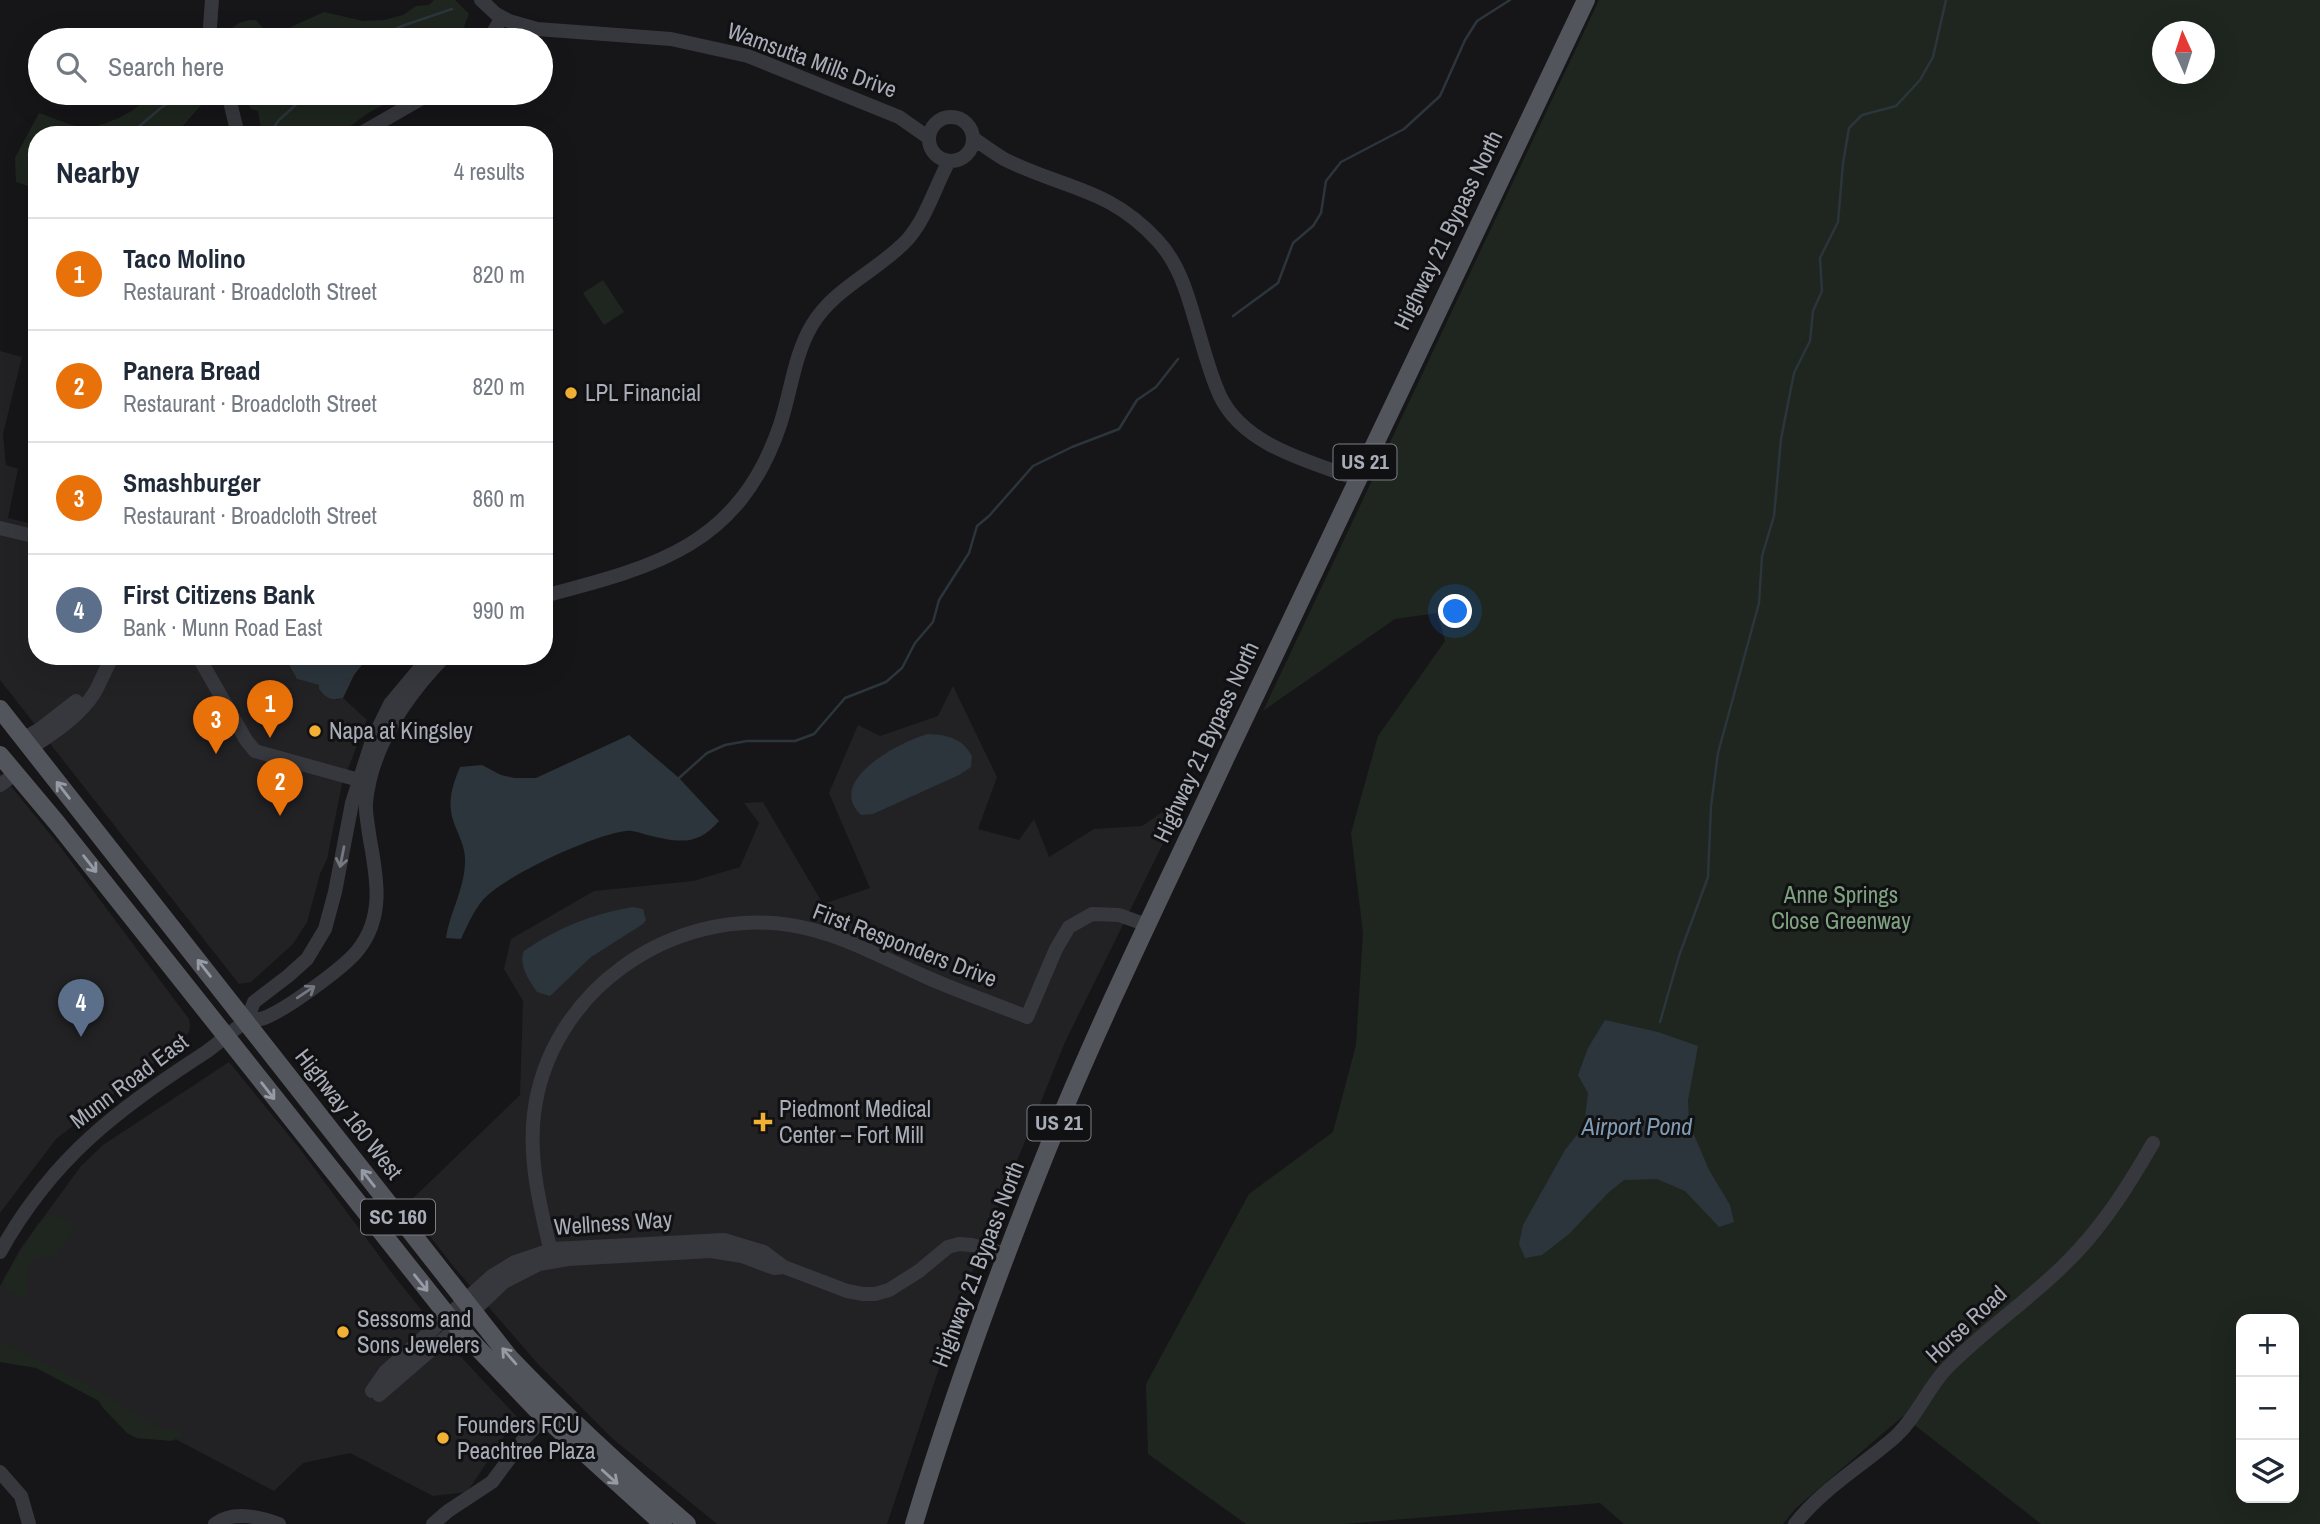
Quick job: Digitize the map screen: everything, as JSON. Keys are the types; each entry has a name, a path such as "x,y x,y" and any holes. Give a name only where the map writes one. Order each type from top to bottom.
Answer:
{"main road":[{"name":"Highway 21 Bypass North","path":"914,1524 941,1434 1047,1150 1147,925 1586,0"},
{"name":"Highway 160 West","path":"0,709 246,1022 460,1313"},
{"name":"Highway 160 West","path":"0,755 57,823 226,1038 460,1313 510,1358 550,1412 663,1524"},
{"name":"Highway 160 West","path":"550,1412 616,1463 687,1524"}],"street":[{"path":"210,28 212,0"},
{"path":"481,0 502,17 496,28"},
{"name":"Wamsutta Mills Drive","path":"502,17 534,28"},
{"name":"Wamsutta Mills Drive","path":"553,30 671,39 748,56 899,117 936,123 948,117 962,120 968,125 971,145"},
{"path":"231,105 236,126"},
{"path":"374,126 410,105"},
{"name":"Wamsutta Mills Drive","path":"899,117 929,138 932,149 944,159"},
{"path":"929,138 936,123"},
{"path":"553,595 613,579 662,561 689,546 726,516 752,485 773,443 801,349 814,323 839,293 895,252 907,239 922,218 944,159 963,157 971,145 1106,198 1146,228 1160,242 1176,267 1190,301 1209,368 1221,398 1238,420 1252,435 1276,448 1357,479"},
{"path":"0,528 28,535"},
{"path":"27,743 62,726 81,708 95,691 108,665"},
{"path":"203,665 255,751 364,781"},
{"path":"246,1022 254,1002 307,959 325,929 372,741 390,704 422,665"},
{"path":"246,1022 266,1018 337,971 357,952 365,940 377,910 375,868 364,781 396,717 409,697 437,665"},
{"path":"0,785 15,774"},
{"name":"First Responders Drive","path":"552,1255 534,1166 534,1115 539,1086 556,1045 582,1006 615,972 642,953 675,937 722,925 760,923 793,926 843,940 927,978 1027,1017 1055,949 1069,927 1092,914 1119,915 1147,925"},
{"name":"Munn Road East","path":"0,1252 41,1188 88,1137 125,1106 246,1022"},
{"name":"Horse Road","path":"1795,1524 1854,1469 1896,1436 1921,1408 1944,1371 2062,1267 2098,1229 2153,1143"},
{"name":"Wellness Way","path":"375,1393 460,1313 517,1273 552,1255 690,1246 742,1256 774,1268 784,1267 847,1291 875,1294 889,1290 919,1271 948,1247 972,1245 1007,1254"},
{"path":"433,1524 492,1482 550,1412"},
{"path":"0,1472 21,1496 29,1524"},
{"path":"215,1524 233,1516 247,1516 279,1524"}],"shaded area":[{"path":"0,351 22,357 3,434 6,465 18,469 8,518 28,523 28,665 289,665 297,679 320,685 336,700 343,698 367,720 342,784 327,859 320,874 307,922 293,944 251,982 239,984 0,680"},
{"name":"Piedmont Medical Center – Fort Mill","path":"953,686 997,777 978,829 1019,840 1034,819 1049,857 1094,829 1142,826 1187,795 1065,1042 965,1290 887,1524 717,1524 613,1439 538,1364 453,1266 406,1205 520,1095 523,1001 504,969 511,939 594,891 693,881 740,867 759,823 744,803 763,802 823,904 870,888 829,793 858,725 880,736 938,716"},
{"path":"0,773 59,845 189,1019 190,1026 183,1040 56,1139 0,1213"},
{"path":"229,1062 300,1149 395,1277 449,1344 517,1417 467,1492 433,1496 350,1453 303,1463 274,1491 0,1347 0,1286 21,1248 81,1166 103,1145"}],"green space":[{"path":"434,0 455,0 469,14 465,28 289,28 324,12 363,21 384,20 403,15 416,6 429,5"},
{"name":"Anne Springs Close Greenway","path":"1599,0 2320,0 2320,1524 2041,1524 1903,1416 1795,1509 1783,1524 1624,1524 1600,1503 1344,1524 1246,1524 1148,1454 1146,1384 1249,1194 1333,1132 1356,1045 1363,933 1351,833 1378,736 1445,641 1437,613 1395,619 1263,711"},
{"path":"256,20 264,28 232,28 241,22"},
{"path":"140,105 201,105 183,126 96,126 115,120"},
{"path":"249,105 383,105 350,126 260,126 258,111 251,109"},
{"path":"39,113 80,126 32,126"},
{"path":"28,134 28,186 16,182 15,158"},
{"path":"603,280 624,312 604,325 583,293"},
{"path":"50,1214 71,1220 73,1228 58,1254 39,1257 28,1268 28,1295 24,1299 7,1290 4,1279 38,1224"},
{"path":"0,1339 77,1378 150,1422 166,1430 178,1430 185,1436 171,1441 136,1438 127,1433 99,1401 36,1368 0,1362"}],"water":[{"path":"289,665 362,665 343,698 329,698 319,689 319,685 297,679"},
{"path":"928,734 959,741 972,756 971,767 873,814 861,815 852,802 852,789 859,776 886,753"},
{"path":"629,735 679,778 719,821 695,839 678,841 629,831 611,834 571,848 528,869 493,891 482,901 470,919 461,939 446,938 465,863 463,846 453,820 451,806 453,786 460,767 482,765 501,775 536,778"},
{"path":"633,907 643,909 646,920 643,924 591,957 550,996 537,992 523,967 524,951 549,935 576,923"},
{"name":"Airport Pond","path":"1605,1020 1658,1032 1698,1046 1688,1100 1689,1123 1709,1170 1730,1205 1734,1222 1719,1227 1685,1191 1657,1179 1624,1180 1569,1234 1542,1255 1525,1258 1519,1244 1523,1225 1565,1150 1584,1126 1588,1093 1578,1075 1588,1048"}],"waterway":[{"path":"1233,316 1278,283 1293,243 1313,226 1321,213 1326,181 1341,162 1404,129 1440,96 1465,40 1477,21 1510,0"},
{"path":"1660,1022 1679,956 1708,877 1711,806 1718,753 1759,603 1762,556 1774,516 1781,439 1794,373 1810,341 1813,311 1822,291 1820,258 1838,222 1849,128 1862,115 1896,106 1920,80 1933,57 1946,0"},
{"path":"397,28 452,9"},
{"path":"140,126 166,105"},
{"path":"275,126 296,105"},
{"path":"679,778 707,753 725,745 747,741 795,741 814,734 845,698 886,682 902,668 915,643 933,622 939,600 969,553 977,526 1033,466 1119,429 1137,400 1156,387 1178,359"}],"place":[{"name":"LPL Financial","path":"571,393"},
{"name":"Napa at Kingsley","path":"315,731"},
{"name":"Taco Molino","path":"270,738"},
{"name":"Smashburger","path":"216,754"},
{"name":"Panera Bread","path":"280,816"},
{"name":"First Citizens Bank","path":"81,1037"},
{"name":"Piedmont Medical Center – Fort Mill","path":"763,1122"},
{"name":"Sessoms and Sons Jewelers","path":"343,1332"},
{"name":"Founders FCU Peachtree Plaza","path":"443,1438"}]}
